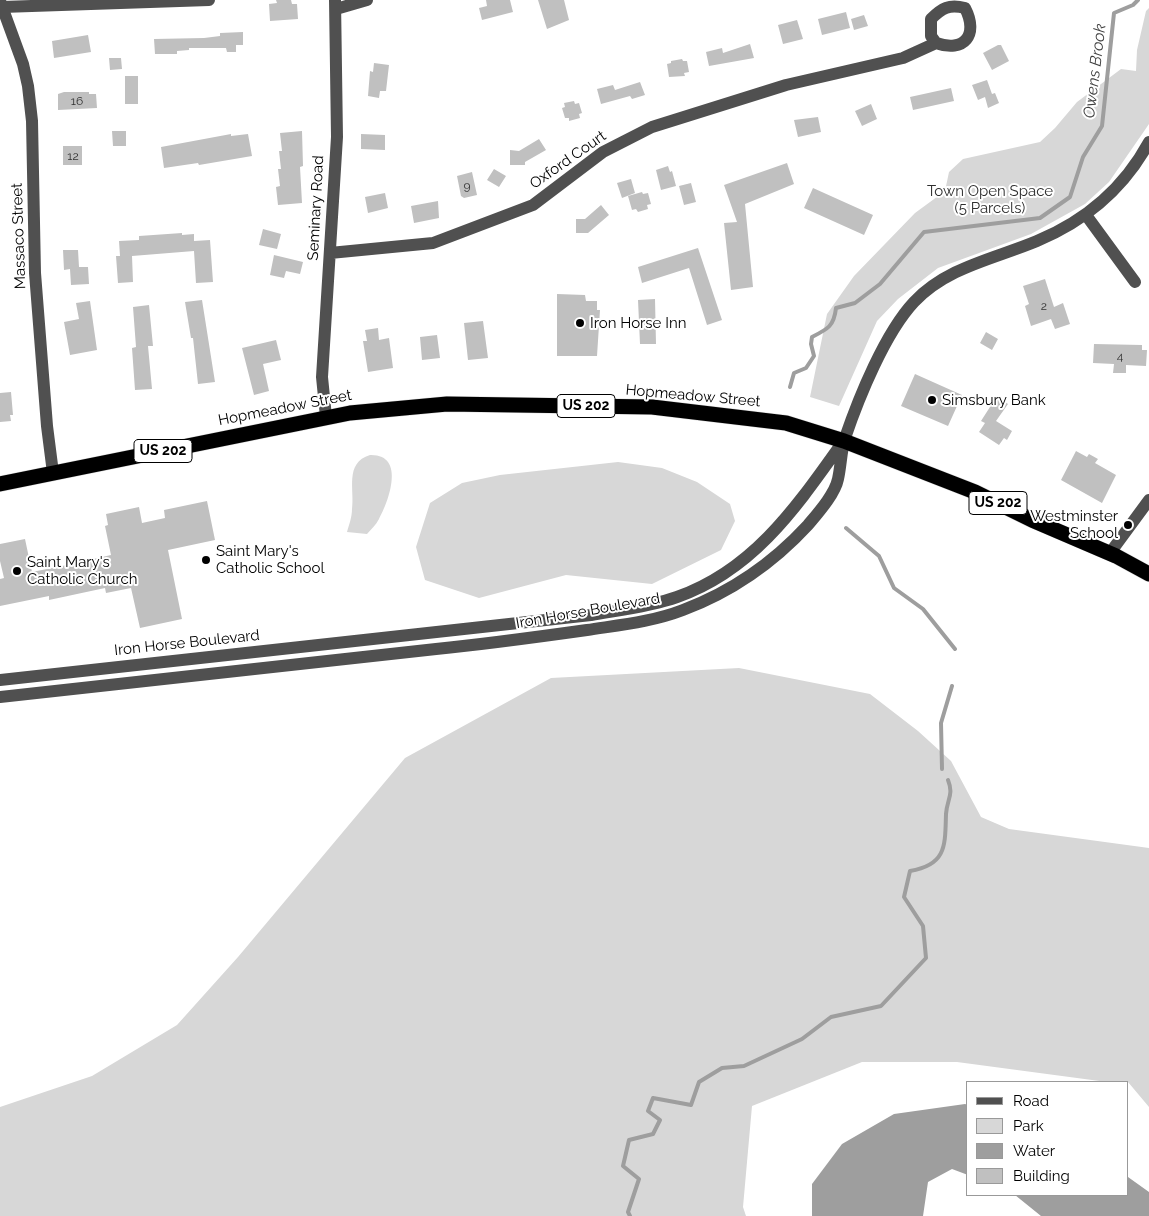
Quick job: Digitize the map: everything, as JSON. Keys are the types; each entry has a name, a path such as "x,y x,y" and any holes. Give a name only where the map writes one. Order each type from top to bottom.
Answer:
{"highway":[{"name":"Hopmeadow Street","path":"0,484 326,417 395,408 446,404 652,407 786,423 844,441 974,492 1032,520 1110,553 1149,574"}],"street":[{"path":"1,4 209,0"},
{"path":"336,5 367,0"},
{"name":"Massaco Street","path":"1,4 27,81 32,120 36,273 48,433 54,473"},
{"name":"Seminary Road","path":"326,417 322,377 337,137 336,5"},
{"name":"Oxford Court","path":"330,253 433,243 534,205 603,152 652,128 786,85 902,58 936,43"},
{"path":"844,441 884,344 914,302 949,275 1065,229 1086,215 1107,198 1125,178 1149,142"},
{"path":"1086,215 1135,282"},
{"name":"Iron Horse Boulevard","path":"0,680 591,615 676,598 712,580 739,563 770,536 793,512 844,441"},
{"name":"Iron Horse Boulevard","path":"0,697 505,642 639,622 680,611 736,585 770,562 809,524 838,484 844,441"},
{"path":"1110,553 1149,500"}],"green space":[{"name":"Town Open Space (5 Parcels)","path":"1149,8 1149,124 1109,182 1085,204 1031,234 938,268 898,299 877,321 839,406 810,397 827,314 854,276 915,213 945,191 949,172 963,159 1040,142 1055,128 1077,102 1121,69 1136,71 1137,50 1146,11"},
{"path":"370,455 381,457 388,462 392,480 390,491 378,521 367,534 347,532 352,512 352,478 354,471 362,459"},
{"path":"618,462 662,468 697,482 730,504 735,521 721,550 652,584 566,575 479,598 425,580 416,547 430,503 462,483 500,475"},
{"path":"739,668 870,694 918,731 951,761 981,817 1009,829 1149,848 1149,1107 1129,1081 1100,1081 957,1062 862,1062 752,1106 743,1207 746,1216 0,1216 0,1107 92,1076 177,1025 238,957 405,758 551,678"}],"water":[{"path":"966,1104 966,1174 952,1169 928,1182 923,1216 812,1216 812,1184 842,1144 894,1114"},
{"path":"1129,1178 1149,1192 1149,1216 1041,1216 1016,1196 1129,1196"}],"building":[{"path":"276,0 291,0 292,4 297,4 298,19 270,21 269,4 277,3"},
{"path":"486,0 510,0 513,12 482,20 479,8 487,6"},
{"path":"538,0 564,0 569,20 547,29"},
{"path":"846,12 850,28 822,35 818,19"},
{"path":"864,15 868,26 854,30 851,19"},
{"path":"797,20 803,39 783,44 778,25"},
{"path":"243,32 243,45 236,45 236,52 227,52 226,48 189,48 189,50 177,51 177,54 155,54 154,39 204,38 220,36 220,33"},
{"path":"88,35 91,52 54,58 52,41"},
{"path":"750,44 754,58 709,66 706,52 722,48 723,53"},
{"path":"1001,45 1009,61 992,70 983,53"},
{"path":"109,58 121,58 122,69 110,70"},
{"path":"682,59 687,61 689,72 684,73 685,76 669,77 667,64 671,63 671,61"},
{"path":"374,63 389,65 386,91 380,91 379,98 368,96 370,71 373,72"},
{"path":"125,76 138,76 138,104 125,104"},
{"path":"987,80 992,94 995,93 999,103 988,108 985,97 978,100 972,85"},
{"path":"640,82 645,95 632,99 630,96 601,104 597,89 613,85 615,90"},
{"path":"951,88 954,101 913,110 910,97"},
{"path":"64,92 89,92 89,94 96,94 97,108 58,110 58,94"},
{"path":"574,101 575,104 579,103 582,113 579,114 580,118 569,121 569,118 565,118 562,108 565,107 564,103"},
{"path":"871,104 877,119 862,126 855,111"},
{"path":"818,117 821,132 798,137 794,120"},
{"path":"112,131 126,131 126,146 113,146"},
{"path":"302,131 303,166 300,167 302,203 278,205 276,187 280,186 278,169 281,169 279,151 282,151 280,133"},
{"path":"231,134 231,136 248,134 252,156 199,165 198,163 164,168 161,147"},
{"path":"361,134 385,135 385,150 361,149"},
{"path":"539,139 546,150 525,162 525,165 510,165 510,150 519,151"},
{"path":"63,146 82,146 82,165 63,165"},
{"path":"787,163 794,184 745,204 753,287 731,290 724,223 737,222 724,185"},
{"path":"668,166 670,172 672,171 676,186 661,190 656,170"},
{"path":"494,169 506,176 499,187 487,180"},
{"path":"472,172 477,195 464,198 461,196 457,176"},
{"path":"631,179 635,193 622,198 617,183"},
{"path":"691,183 696,202 684,205 679,186"},
{"path":"813,188 873,215 864,235 804,208"},
{"path":"642,192 643,194 648,193 651,204 647,205 648,209 638,212 636,209 632,210 628,196"},
{"path":"385,193 388,208 368,213 365,197"},
{"path":"438,201 439,218 414,223 411,206"},
{"path":"601,205 609,215 588,233 576,233 576,219 585,219"},
{"path":"263,229 281,234 277,249 259,245"},
{"path":"182,233 182,235 194,234 194,241 210,240 213,282 196,283 194,251 132,256 133,282 118,283 116,256 120,256 119,241 139,240 139,236"},
{"path":"698,248 722,320 707,325 689,268 642,283 638,267"},
{"path":"63,250 78,250 79,267 88,267 89,284 71,285 70,269 64,270"},
{"path":"274,255 303,262 300,274 286,271 284,278 270,275"},
{"path":"1045,279 1054,307 1063,303 1070,324 1055,329 1051,319 1031,326 1025,306 1029,304 1023,286"},
{"path":"557,294 585,295 586,301 597,301 597,310 600,310 597,356 557,356"},
{"path":"655,299 656,344 640,344 638,300"},
{"path":"202,300 215,382 198,384 193,338 191,338 185,302"},
{"path":"90,301 97,350 70,355 64,322 79,319 76,303"},
{"path":"149,305 153,346 148,346 152,389 135,390 132,348 136,347 133,307"},
{"path":"483,321 488,358 468,360 464,323"},
{"path":"378,328 379,340 389,338 393,368 368,372 363,341 367,341 365,330"},
{"path":"986,332 998,339 992,350 980,343"},
{"path":"437,335 440,358 422,360 420,337"},
{"path":"276,340 281,360 263,364 269,391 254,395 242,348"},
{"path":"1094,344 1142,345 1142,350 1147,350 1146,366 1126,365 1126,373 1113,373 1114,364 1093,363"},
{"name":"Simsbury Bank","path":"915,374 962,395 948,426 901,406"},
{"path":"11,392 13,415 10,415 11,421 0,422 0,393"},
{"path":"997,396 1008,404 996,421 1012,431 1007,440 1004,438 999,445 979,432 985,423 981,421"},
{"path":"1076,451 1087,457 1089,454 1098,459 1095,463 1116,475 1102,503 1061,480"},
{"path":"207,501 215,540 168,550 182,619 140,628 131,588 106,593 105,588 49,600 49,596 0,606 0,579 4,578 0,561 0,544 25,539 32,572 67,565 111,555 105,526 108,525 106,514 139,507 142,523 165,518 164,510"}],"waterway":[{"name":"Owens Brook","path":"790,387 794,373 806,368 814,356 811,344 812,337 822,332 832,323 836,308 855,303 880,284 924,232 1040,218 1070,197 1083,157 1102,126 1114,13 1133,5 1138,0"},
{"name":"Owens Brook","path":"846,528 879,556 894,588 923,609 955,649"},
{"name":"Owens Brook","path":"942,769 941,723 952,686"},
{"name":"Owens Brook","path":"630,1216 628,1212 639,1179 623,1166 629,1140 653,1134 660,1120 648,1111 653,1098 691,1105 699,1082 722,1068 744,1066 802,1039 831,1017 881,1006 926,958 923,926 904,897 910,871 931,864 942,852 950,793 948,780"}],"place":[{"name":"Iron Horse Inn","path":"580,323"},
{"name":"Simsbury Bank","path":"932,400"},
{"name":"Westminster School","path":"1128,525"},
{"name":"Saint Mary's Catholic School","path":"206,560"},
{"name":"Saint Mary's Catholic Church","path":"17,571"}]}
